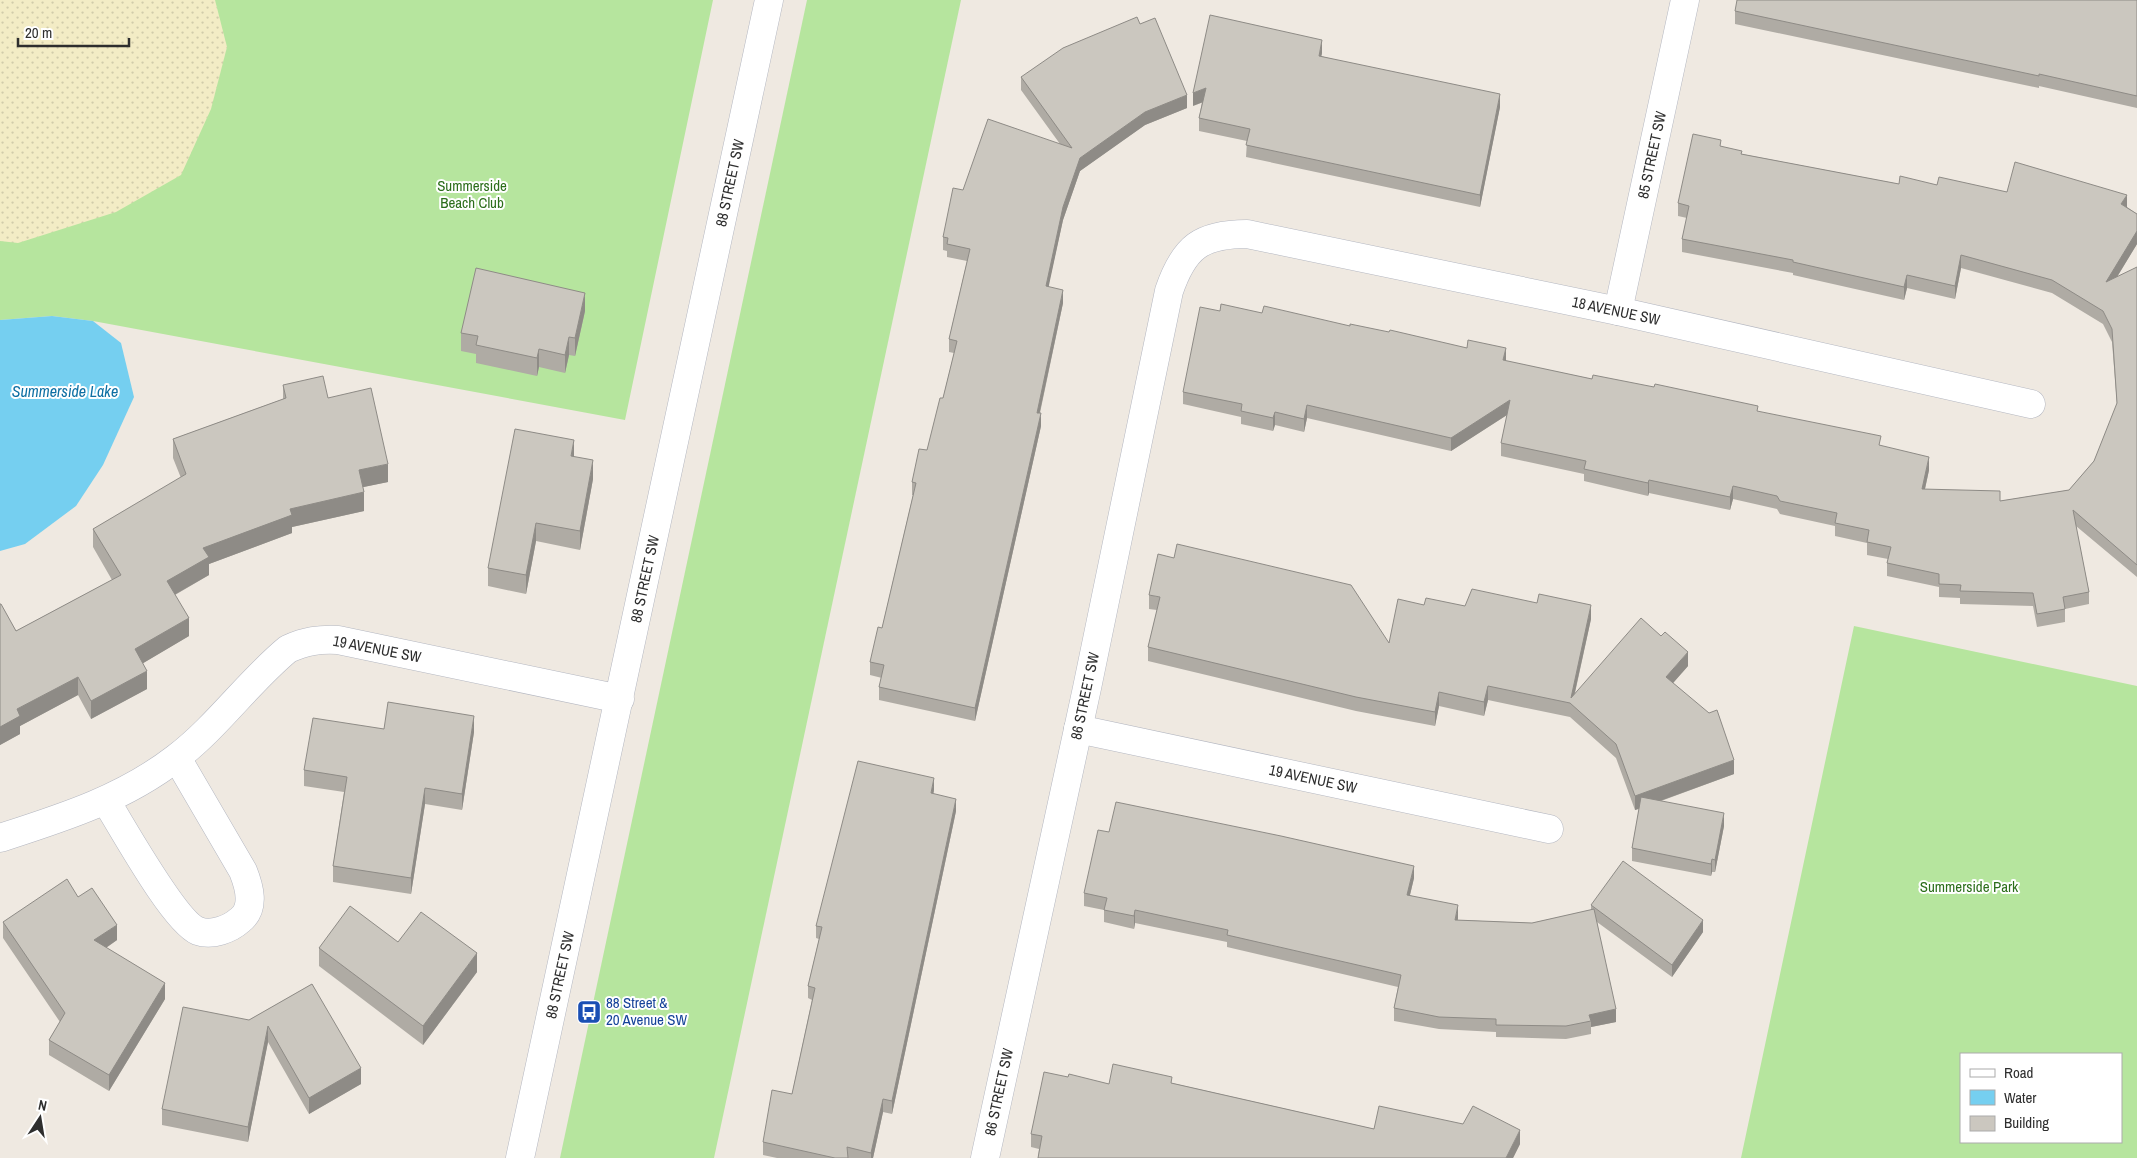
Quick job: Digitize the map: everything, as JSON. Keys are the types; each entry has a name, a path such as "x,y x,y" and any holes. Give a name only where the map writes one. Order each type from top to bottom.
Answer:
{"street":[{"name":"88 STREET SW","path":"520,1158 769,0"},
{"name":"85 STREET SW","path":"1618,311 1685,0"},
{"name":"18 AVENUE SW","path":"1200,243 1224,234 1247,234 1618,311 2031,404"},
{"name":"86 STREET SW","path":"985,1158 1078,729 1169,291 1177,268 1186,256 1200,243"},
{"name":"19 AVENUE SW","path":"0,838 106,801 144,780 177,758 272,662 288,649 301,642 318,639 338,640 620,700"},
{"name":"19 AVENUE SW","path":"1078,729 1549,830"},
{"path":"106,801 177,914 199,932 216,932 233,927 244,918 248,907 248,884 243,871 177,758"}],"green space":[{"name":"Summerside Beach Club","path":"0,0 713,0 625,420 93,321 52,316 0,320"},
{"path":"807,0 961,0 714,1158 560,1158"},
{"name":"Summerside Park","path":"1854,626 2137,686 2137,1158 1741,1158"}],"sand":[{"path":"0,0 215,0 227,47 211,109 181,175 116,212 18,243 0,241"}],"water":[{"name":"Summerside Lake","path":"52,316 93,321 121,343 134,397 103,465 76,506 25,544 0,551 0,320"}],"building":[{"path":"1737,0 2137,0 2137,96 1735,11"},
{"path":"1210,15 1322,40 1319,56 1500,94 1480,195 1246,145 1250,129 1199,118 1206,88 1193,93"},
{"path":"1137,17 1140,24 1155,18 1187,95 1145,112 1080,158 1063,207 1046,286 1063,290 1037,413 1041,413 975,708 879,687 884,665 870,662 878,627 882,628 916,483 912,482 919,449 927,450 940,398 943,398 957,341 949,339 970,249 947,244 948,238 943,237 953,188 963,190 988,119 1072,148 1021,77 1063,48"},
{"path":"1693,134 1721,140 1720,146 1742,151 1741,154 1899,184 1900,176 1937,185 1939,177 2007,192 2015,162 2127,195 2121,204 2137,214 2137,231 2106,282 2137,267 2137,565 2073,510 2089,592 2063,597 2065,609 2037,614 2033,593 1960,591 1961,585 1939,584 1939,574 1887,563 1891,547 1867,542 1869,530 1835,523 1837,513 1780,501 1777,496 1733,486 1730,497 1649,480 1648,483 1584,469 1586,461 1501,443 1510,400 1451,438 1307,405 1304,419 1275,412 1273,418 1241,411 1242,404 1183,392 1200,307 1220,311 1221,304 1262,313 1264,306 1350,326 1350,324 1389,332 1390,330 1467,348 1468,340 1506,348 1503,360 1592,379 1593,375 1654,387 1655,384 1758,406 1757,411 1881,436 1879,445 1929,457 1922,489 2000,491 2000,501 2069,490 2094,461 2117,403 2112,329 2103,311 2052,280 1961,255 1955,286 1907,275 1904,287 1793,262 1793,260 1682,239 1689,206 1678,203"},
{"path":"476,268 585,293 575,338 569,337 565,355 539,349 537,358 476,345 478,336 461,333"},
{"path":"323,376 328,398 371,388 388,464 359,470 364,492 290,509 292,515 203,548 209,557 167,581 189,618 135,649 147,671 91,701 78,677 17,709 20,716 0,727 0,604 16,631 121,575 93,529 186,474 173,439 286,398 283,385"},
{"path":"515,429 574,440 571,456 593,460 580,531 536,523 526,575 488,568"},
{"path":"1177,544 1351,585 1389,643 1398,599 1424,605 1426,598 1465,606 1472,589 1537,603 1539,594 1591,605 1571,698 1641,618 1661,636 1665,632 1688,652 1666,677 1709,713 1717,710 1734,760 1635,796 1616,744 1570,703 1488,686 1484,702 1439,692 1435,712 1356,697 1148,647 1160,597 1149,595 1158,554 1174,558"},
{"path":"388,702 474,716 462,794 425,788 411,878 333,866 347,777 304,770 313,718 384,729"},
{"path":"858,761 934,778 931,793 956,799 892,1101 883,1099 871,1153 847,1147 848,1158 835,1158 763,1142 772,1090 792,1094 815,988 808,986 822,927 816,926"},
{"path":"1641,797 1724,813 1715,860 1712,859 1711,864 1632,848"},
{"path":"1116,802 1414,866 1407,895 1458,905 1455,920 1532,923 1594,909 1616,1009 1589,1015 1591,1021 1566,1026 1496,1025 1496,1019 1439,1017 1394,1008 1401,975 1227,935 1228,930 1135,910 1134,916 1104,910 1107,898 1084,893 1098,830 1109,832"},
{"path":"1623,861 1703,920 1672,965 1591,905"},
{"path":"67,879 78,897 92,888 117,925 94,940 165,983 109,1075 49,1040 65,1013 3,922"},
{"path":"350,906 398,942 421,912 477,953 423,1026 319,948"},
{"path":"312,984 361,1068 309,1098 268,1026 248,1127 162,1109 183,1007 249,1020"},
{"path":"1113,1064 1172,1077 1171,1083 1374,1129 1379,1106 1463,1124 1473,1106 1520,1130 1506,1158 1038,1158 1042,1136 1031,1134 1044,1072 1068,1077 1069,1074 1109,1084"}],"place":[{"name":"88 Street & 20 Avenue SW","path":"589,1012"}]}
